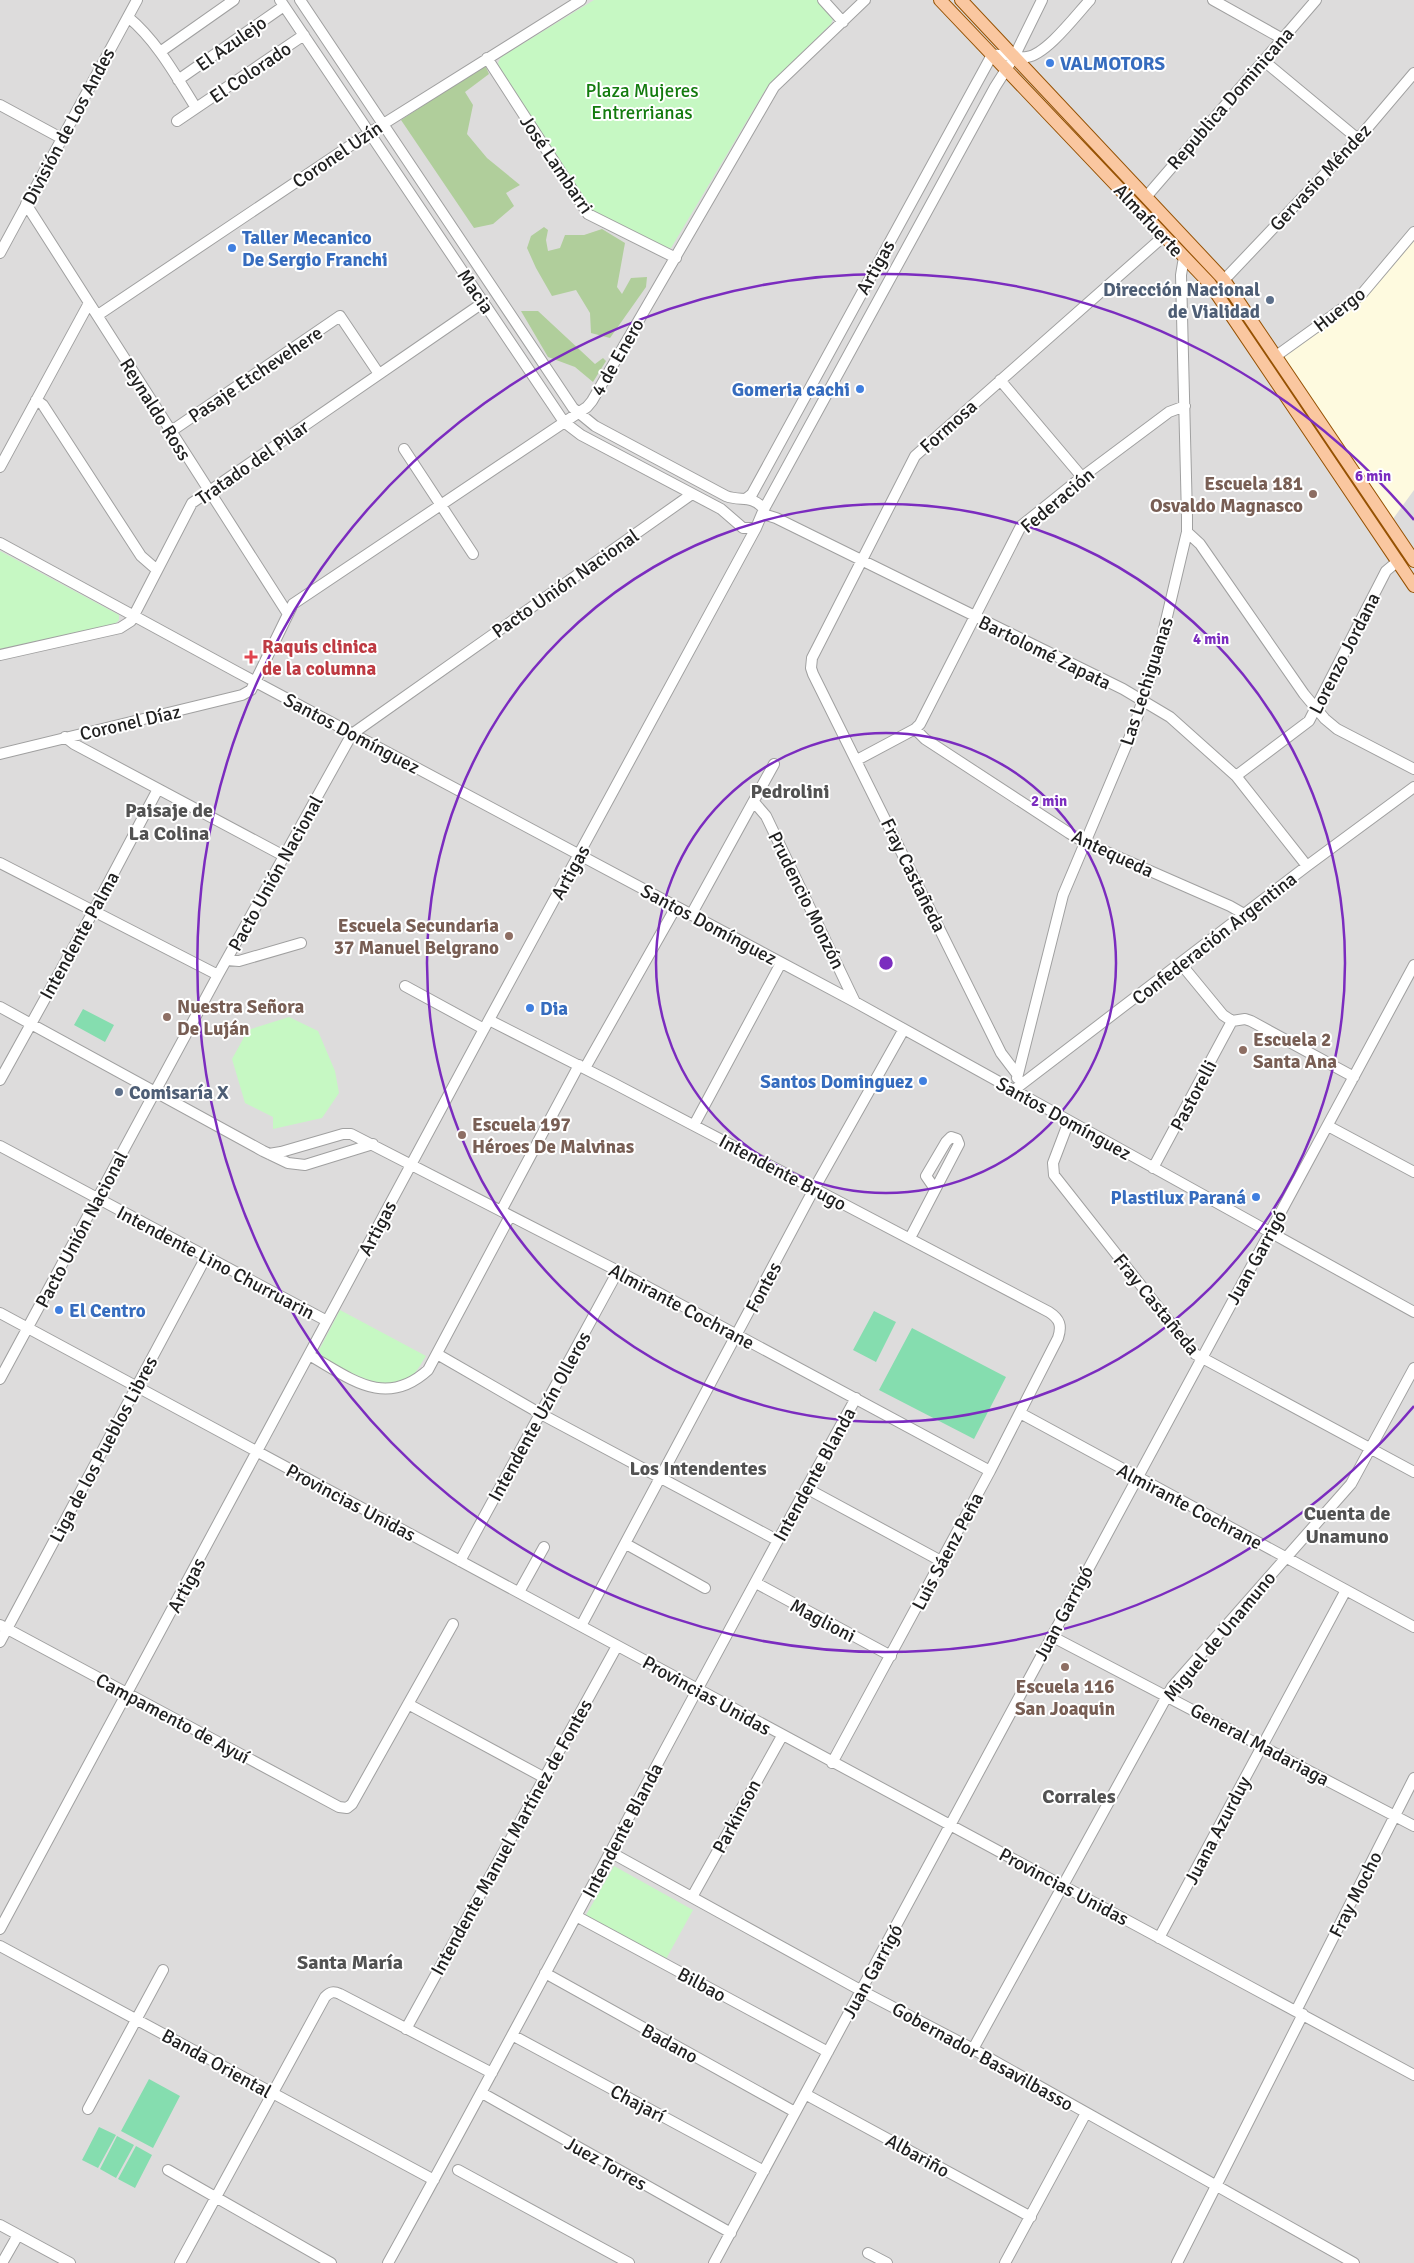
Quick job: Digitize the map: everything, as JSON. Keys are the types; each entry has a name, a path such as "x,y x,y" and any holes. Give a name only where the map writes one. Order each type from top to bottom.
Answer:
{"main road":[{"name":"Almafuerte","path":"940,0 1184,256 1221,299 1414,586"},
{"name":"Almafuerte","path":"961,0 1224,280 1414,561"}],"street":[{"name":"División de Los Andes","path":"0,253 137,0"},
{"path":"160,52 234,0"},
{"name":"Macia","path":"300,0 567,401 578,413 596,426 726,496 743,498"},
{"name":"Coronel Uzín","path":"98,315 369,133 581,0"},
{"path":"823,0 843,22"},
{"name":"4 de Enero","path":"256,682 293,604 300,598 578,413 592,401 774,87 865,0"},
{"name":"Artigas","path":"764,511 995,87 1007,70 1042,0"},
{"path":"992,55 1028,57 1037,53 1048,45 1090,0"},
{"path":"1213,0 1281,38"},
{"name":"Republica Dominicana","path":"1146,196 1264,61 1281,38 1316,0"},
{"name":"Macia","path":"282,3 564,422 580,435 721,509 729,518"},
{"name":"El Azulejo","path":"178,80 282,3"},
{"path":"128,16 140,27 160,52 196,108"},
{"name":"El Colorado","path":"177,121 304,35"},
{"name":"Artigas","path":"743,498 752,494 992,55"},
{"name":"José Lambarri","path":"488,58 588,214 676,258"},
{"path":"1264,61 1358,139"},
{"name":"Gervasio Méndez","path":"1224,280 1358,139 1414,73"},
{"path":"0,105 61,138"},
{"name":"Reynaldo Ross","path":"26,204 288,614"},
{"name":"Huergo","path":"1276,356 1361,294 1414,232"},
{"name":"Formosa","path":"813,674 811,668 815,650 915,456 1164,236"},
{"name":"Las Lechiguanas","path":"1014,1090 1063,895 1144,700 1160,646 1186,532 1185,406 1180,276 1184,256"},
{"name":"Tratado del Pilar","path":"134,617 192,503 484,302"},
{"path":"0,467 89,303"},
{"name":"Pasaje Etchevehere","path":"170,432 340,316 380,374"},
{"path":"1000,380 1082,477"},
{"path":"36,400 42,404 141,556 157,570"},
{"name":"Federación","path":"857,760 915,729 925,717 1021,526 1082,477 1169,412 1185,406"},
{"path":"404,450 441,503 473,554"},
{"name":"Pacto Unión Nacional","path":"0,1379 218,975 352,734 692,494"},
{"path":"743,498 760,504 764,511 756,528 743,528 729,518 732,509 743,498"},
{"name":"Bartolomé Zapata","path":"764,511 1144,700 1170,717 1236,776 1307,866"},
{"name":"Artigas","path":"0,1929 258,1452 486,1024 756,528"},
{"path":"1186,532 1200,544 1324,719 1337,729 1414,770"},
{"name":"Santos Domínguez","path":"0,544 855,1002 1414,1312"},
{"name":"Lorenzo Jordana","path":"1236,776 1304,727 1316,708 1386,571 1398,561"},
{"path":"0,655 120,628 134,617"},
{"name":"Fray Castañeda","path":"813,674 1001,1053 1017,1074"},
{"name":"Coronel Díaz","path":"0,754 242,695 251,690 256,682"},
{"name":"Antequeda","path":"915,729 925,739 1084,842 1230,906 1244,914"},
{"path":"65,737 74,744 284,856"},
{"path":"691,915 774,764"},
{"name":"Confederación Argentina","path":"1014,1090 1307,866 1414,787"},
{"name":"Intendente Palma","path":"0,1080 93,912 158,789"},
{"name":"Prudencio Monzón","path":"754,802 766,816 855,1002"},
{"path":"0,863 218,975"},
{"path":"309,1355 364,1386 386,1389 397,1388 411,1383 428,1370 582,1067 676,907"},
{"path":"227,960 239,961 301,943"},
{"path":"694,1125 781,963"},
{"path":"1181,964 1223,1015 1232,1021 1239,1019 1251,1021 1354,1078"},
{"name":"Juan Garrigó","path":"714,2263 1414,965"},
{"name":"Intendente Brugo","path":"405,986 582,1067 1049,1312 1060,1323 1058,1338"},
{"path":"0,1007 268,1154 288,1163 305,1165 373,1144"},
{"name":"Pastorelli","path":"1154,1168 1232,1021"},
{"name":"Fontes","path":"581,1626 738,1335 814,1189 904,1029"},
{"name":"Fray Castañeda","path":"1069,1122 1053,1163 1054,1175 1190,1349 1201,1359 1414,1472"},
{"path":"1328,1126 1414,1172"},
{"name":"Almirante Cochrane","path":"268,1154 282,1152 343,1134 351,1134 618,1271 990,1471"},
{"path":"910,1238 960,1144 957,1139 951,1137 946,1142 926,1176 935,1189"},
{"name":"Intendente Lino Churruarin","path":"0,1146 327,1321"},
{"name":"Liga de los Pueblos Libres","path":"0,1642 4,1627 206,1257"},
{"name":"Intendente Uzín Olleros","path":"460,1561 618,1271"},
{"name":"Provincias Unidas","path":"0,1313 1414,2075"},
{"name":"Luis Sáenz Peña","path":"832,1763 990,1471 1058,1338"},
{"path":"437,1354 541,1414 777,1540"},
{"name":"Miguel de Unamuno","path":"973,2049 1176,1681 1351,1484 1414,1368"},
{"name":"Intendente Blanda","path":"388,2263 482,2093 756,1583 777,1540 856,1398"},
{"name":"Almirante Cochrane","path":"1020,1413 1414,1627"},
{"path":"806,1488 941,1561"},
{"path":"626,1544 705,1588"},
{"path":"519,1592 544,1546"},
{"name":"Maglioni","path":"756,1583 890,1656"},
{"name":"Juana Azurduy","path":"1160,1938 1346,1590"},
{"path":"453,1624 408,1704 543,1777"},
{"name":"Campamento de Ayuí","path":"4,1627 339,1807 347,1808 352,1804 408,1704"},
{"name":"General Madariaga","path":"1051,1636 1167,1695 1414,1826"},
{"name":"Intendente Manuel Martínez de Fontes","path":"406,2029 543,1777 617,1646"},
{"name":"Parkinson","path":"692,1898 782,1736"},
{"name":"Fray Mocho","path":"1177,2263 1414,1778"},
{"name":"Gobernador Basavilbasso","path":"610,1852 862,1991 973,2049 1354,2263"},
{"name":"Bilbao","path":"576,1916 828,2052"},
{"name":"Banda Oriental","path":"0,1946 434,2180"},
{"path":"88,2109 163,1970"},
{"name":"Badano","path":"545,1973 795,2112"},
{"path":"180,2263 325,1997 334,1991 492,2073"},
{"name":"Chajarí","path":"512,2035 764,2171"},
{"name":"Juez Torres","path":"482,2093 731,2233"},
{"name":"Albariño","path":"805,2094 1030,2217"},
{"path":"1005,2263 1086,2113"},
{"path":"168,2170 331,2263"},
{"path":"458,2170 628,2263"},
{"path":"0,2225 70,2263"},
{"path":"2,2263 18,2235"},
{"path":"868,2253 887,2263"}],"shaded area":[{"path":"0,0 1414,0 1414,2263 0,2263"},
{"path":"1414,232 1414,490 1390,523 1276,356 1361,295"}],"green space":[{"name":"Plaza Mujeres Entrerrianas","path":"594,0 818,0 833,19 831,24 767,87 671,248 663,247 595,214 500,69 498,63 501,57"},
{"path":"485,65 489,74 465,92 473,105 467,134 487,158 520,185 506,193 514,206 493,224 474,228 401,120"},
{"path":"544,227 548,230 546,240 548,251 560,248 565,235 584,235 602,229 625,243 617,287 622,294 631,278 647,277 646,287 610,338 591,333 590,313 576,290 552,296 527,248 531,236"},
{"path":"521,311 538,311 595,364 603,358 606,361 593,382 575,367 548,357"},
{"path":"0,551 119,615 119,620 115,624 0,649"},
{"path":"83,1009 114,1025 105,1042 74,1025"},
{"path":"289,1017 318,1031 335,1071 339,1093 322,1118 273,1129 273,1117 245,1103 232,1059 248,1030"},
{"path":"340,1310 426,1356 415,1373 403,1382 391,1384 378,1382 351,1373 317,1354"},
{"path":"874,1311 896,1322 876,1362 853,1350"},
{"path":"912,1328 1006,1377 974,1439 879,1390"},
{"path":"614,1866 693,1910 666,1959 586,1915"},
{"path":"149,2079 180,2096 153,2148 121,2131"},
{"path":"99,2127 116,2135 98,2168 82,2160"},
{"path":"117,2136 134,2145 116,2178 100,2169"},
{"path":"136,2146 152,2155 135,2188 118,2179"}],"place":[{"name":"VALMOTORS","path":"1050,63"},
{"name":"Taller Mecanico De Sergio Franchi","path":"232,248"},
{"name":"Dirección Nacional de Vialidad","path":"1270,300"},
{"name":"Gomeria cachi","path":"860,389"},
{"name":"Escuela 181 Osvaldo Magnasco","path":"1313,494"},
{"name":"Raquis clinica de la columna","path":"251,657"},
{"name":"Escuela Secundaria 37 Manuel Belgrano","path":"509,936"},
{"name":"Dia","path":"530,1008"},
{"name":"Nuestra Señora De Luján","path":"167,1017"},
{"name":"Escuela 2 Santa Ana","path":"1243,1050"},
{"name":"Santos Dominguez","path":"923,1081"},
{"name":"Comisaría X","path":"119,1092"},
{"name":"Escuela 197 Héroes De Malvinas","path":"462,1135"},
{"name":"Plastilux Paraná","path":"1256,1197"},
{"name":"El Centro","path":"59,1310"},
{"name":"Escuela 116 San Joaquin","path":"1065,1667"}],"district":[{"name":"Pedrolini","path":"790,791"},
{"name":"Paisaje de La Colina","path":"169,822"},
{"name":"Los Intendentes","path":"698,1468"},
{"name":"Cuenta de Unamuno","path":"1347,1524"},
{"name":"Corrales","path":"1079,1796"},
{"name":"Santa María","path":"350,1962"}]}
